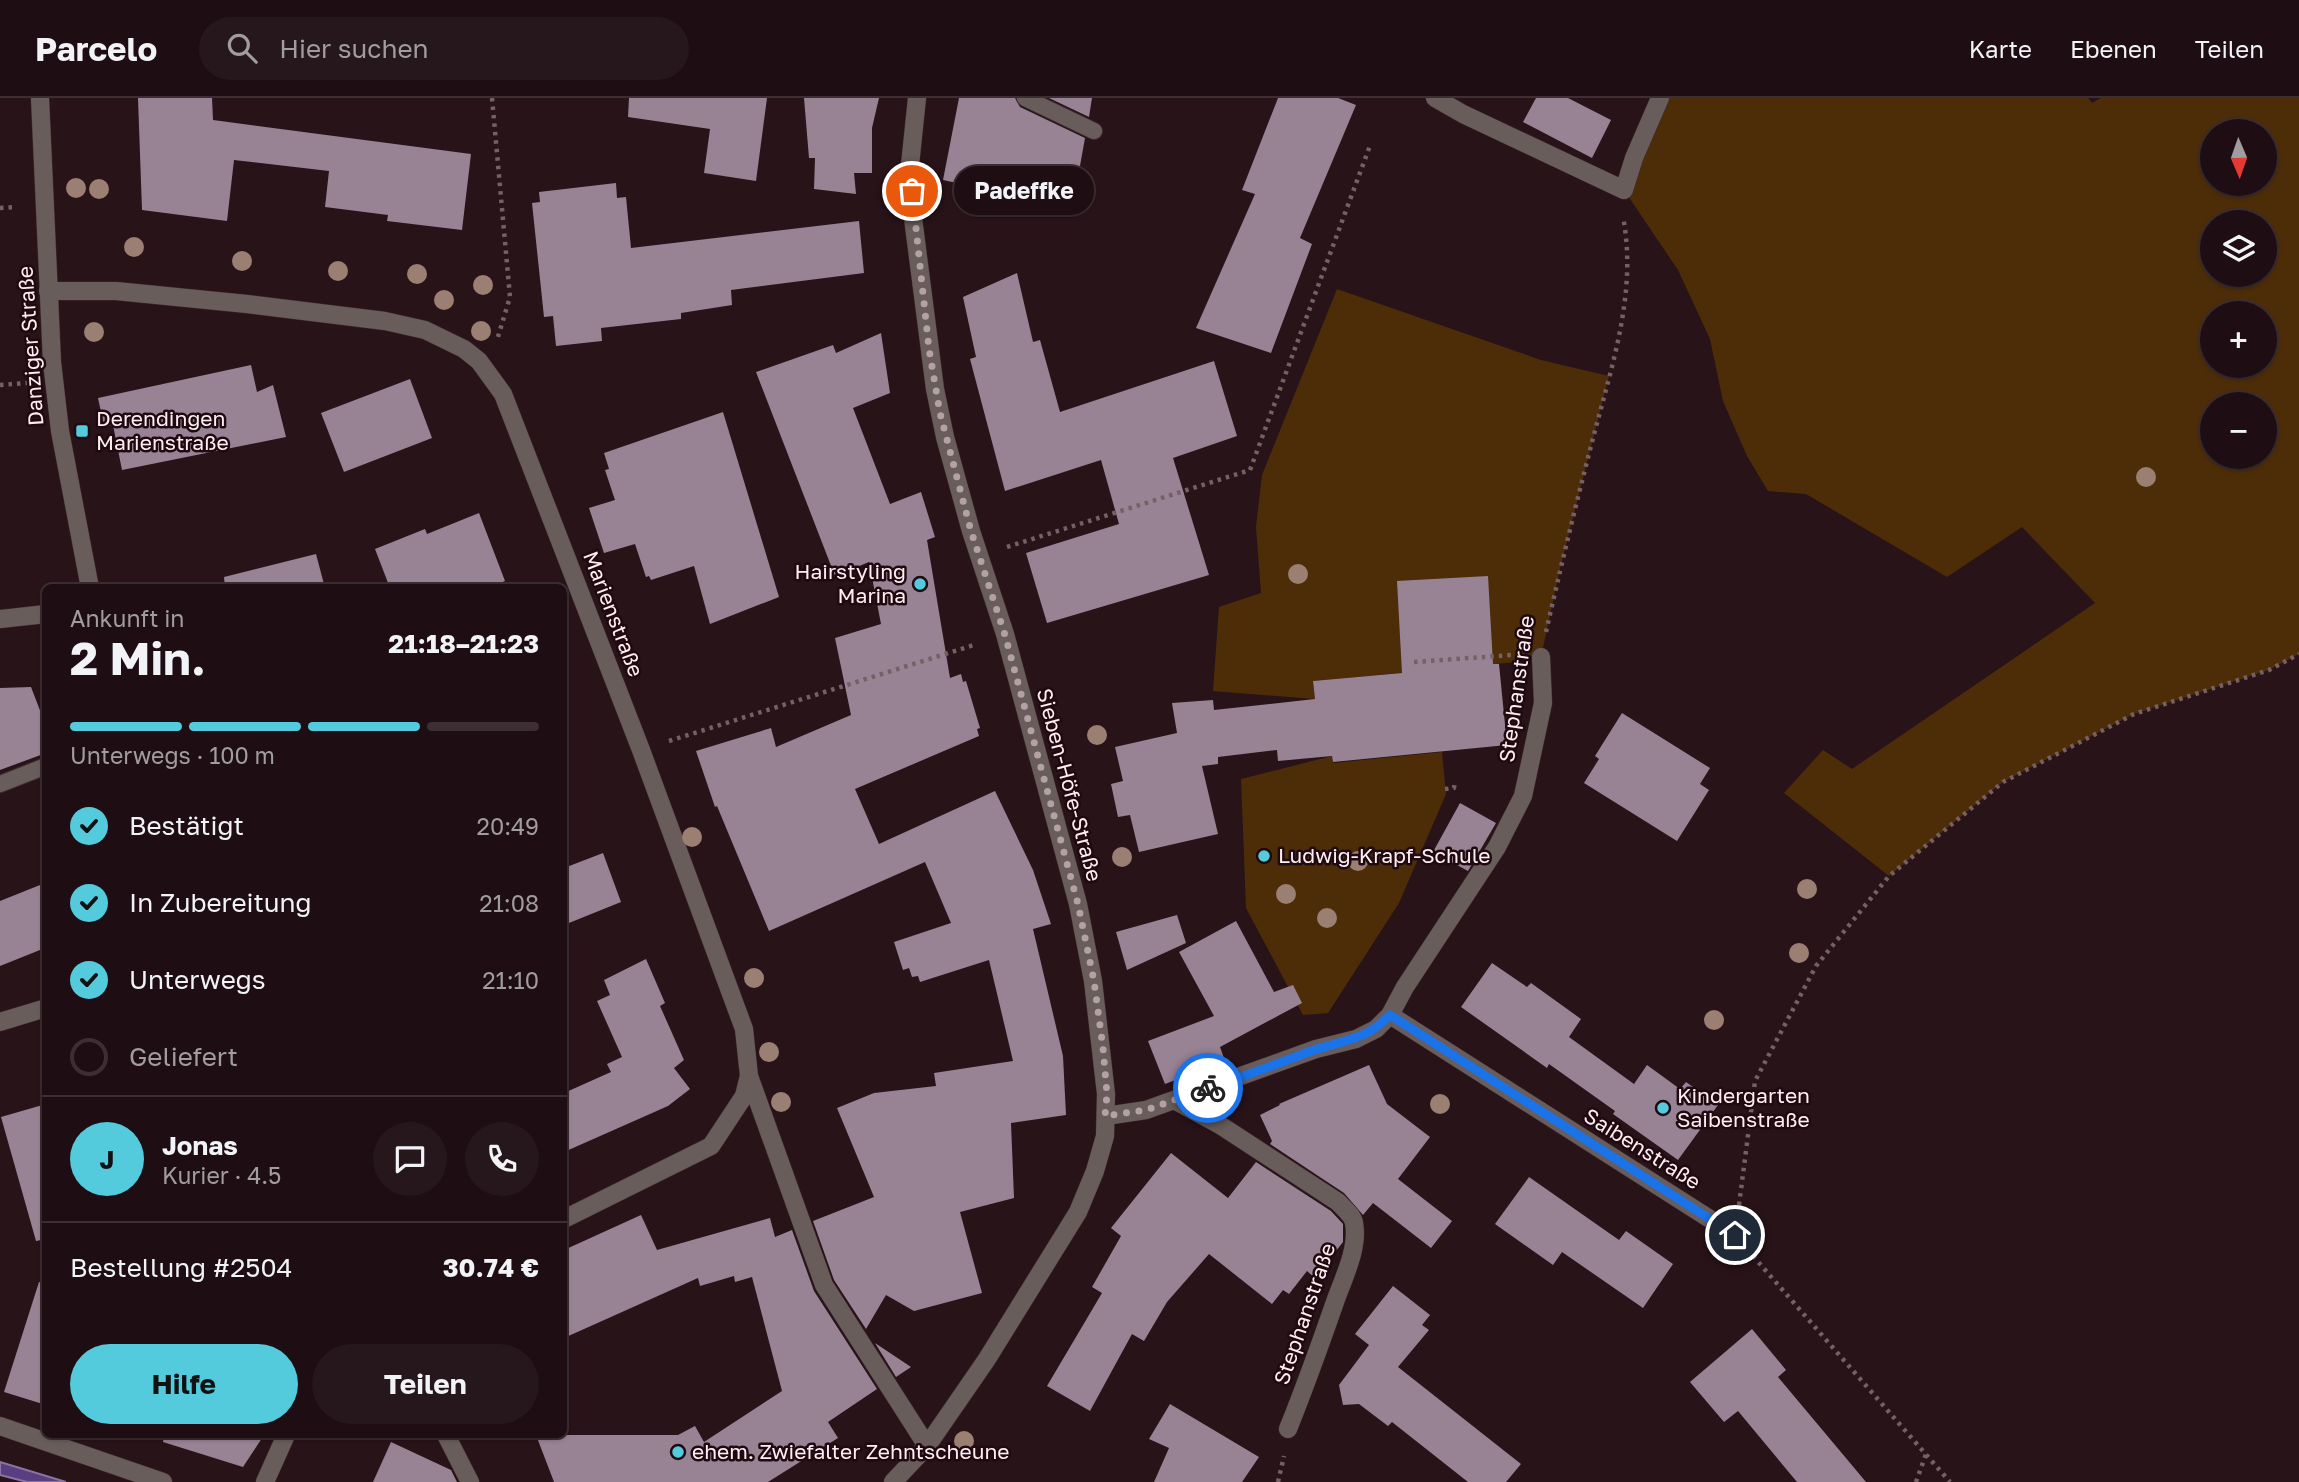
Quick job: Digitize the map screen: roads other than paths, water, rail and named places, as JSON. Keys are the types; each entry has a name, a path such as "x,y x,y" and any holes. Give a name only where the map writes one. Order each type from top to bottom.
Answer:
{"street":[{"name":"Danziger Straße","path":"40,98 52,362 60,431 89,584"},
{"name":"Sieben-Höfe-Straße","path":"892,1482 927,1446 988,1359 1078,1212 1095,1171 1105,1136 1107,1094 1094,981 1078,904 1005,635 971,531 945,437 935,389 913,218 910,165 917,98"},
{"path":"1435,98 1463,114 1624,190 1634,158 1660,98"},
{"name":"Marienstraße","path":"48,291 116,291 385,321 425,330 464,349 488,371 503,394 641,750 744,1029 748,1076 744,1096 711,1146 567,1218"},
{"path":"0,619 42,614"},
{"name":"Stephanstraße","path":"1105,1116 1146,1110 1316,1049 1356,1039 1376,1029 1390,1015 1405,987 1502,839 1523,796 1543,703 1541,655"},
{"path":"0,1022 42,1010"},
{"name":"Saibenstraße","path":"1390,1015 1735,1235"},
{"path":"748,1076 824,1285 927,1446"},
{"name":"Stephanstraße","path":"1174,1100 1220,1125 1338,1202 1352,1216 1353,1246 1348,1265 1321,1345 1288,1429"},
{"path":"0,1426 163,1482"},
{"path":"265,1482 285,1438"},
{"path":"448,1438 470,1482"}],"lane":[{"path":"1025,98 1094,131"},
{"path":"0,784 42,768"}],"place":[{"name":"Padeffke","path":"912,191"},
{"name":"Derendingen Marienstraße","path":"82,431"},
{"name":"Hairstyling Marina","path":"920,584"},
{"name":"Ludwig-Krapf-Schule","path":"1264,856"},
{"name":"Kindergarten Saibenstraße","path":"1663,1108"},
{"name":"ehem. Zwiefalter Zehntscheune","path":"678,1452"}]}
